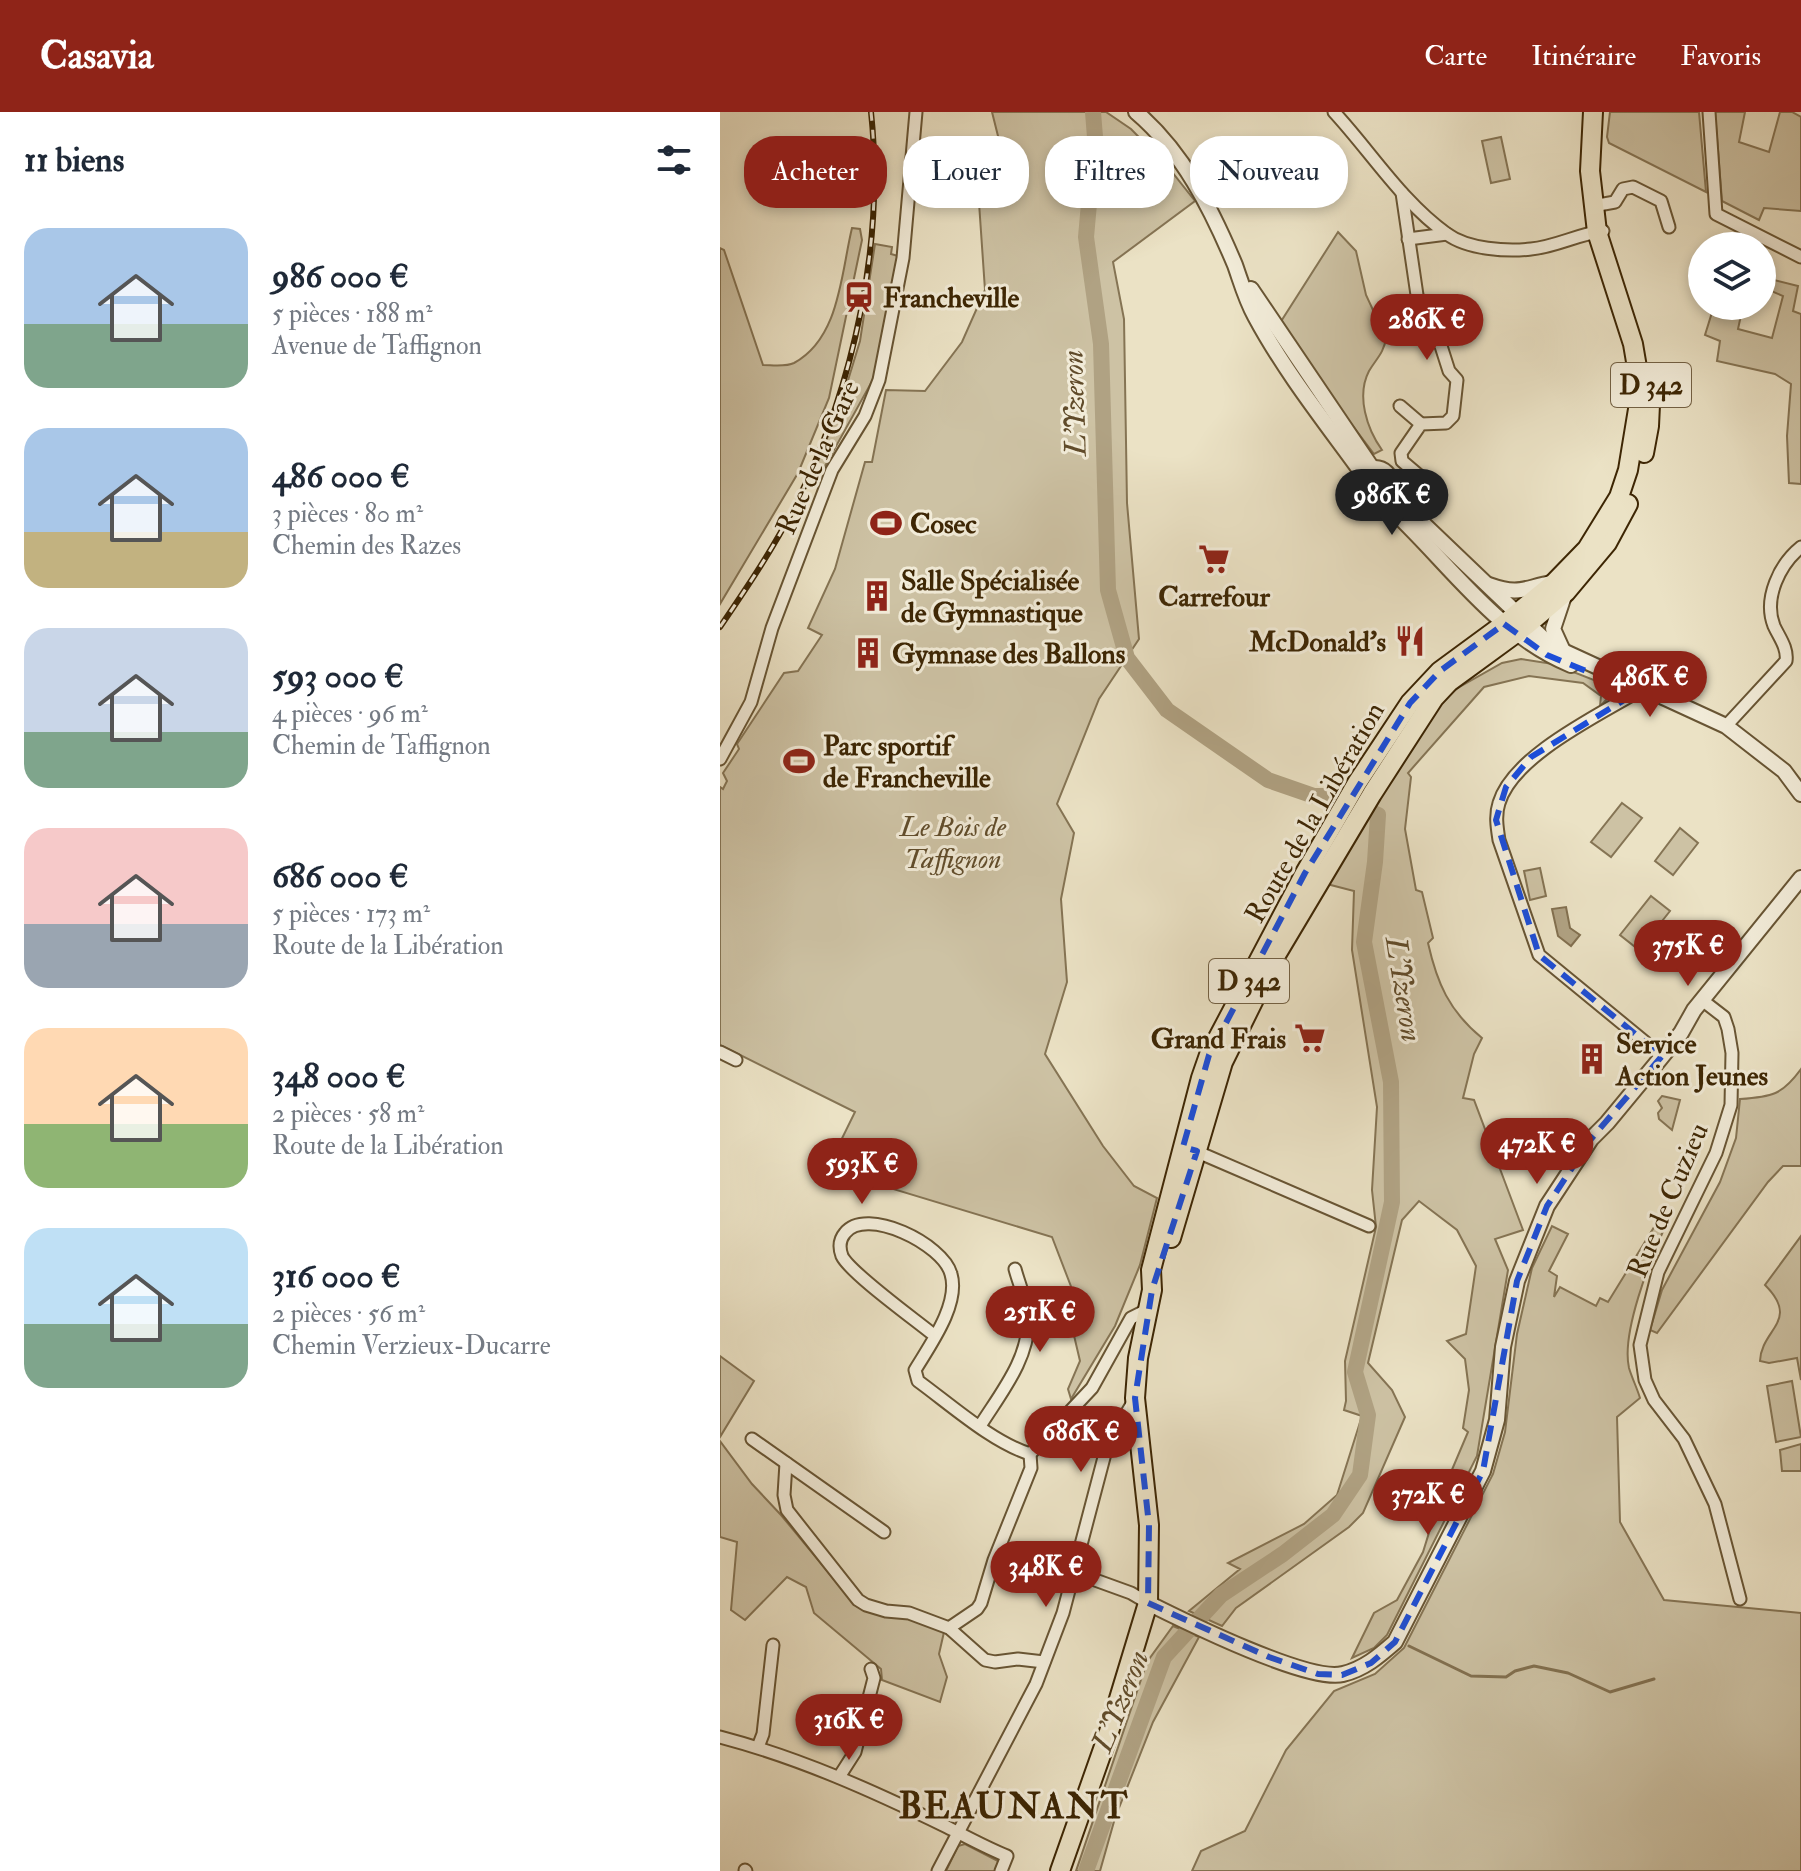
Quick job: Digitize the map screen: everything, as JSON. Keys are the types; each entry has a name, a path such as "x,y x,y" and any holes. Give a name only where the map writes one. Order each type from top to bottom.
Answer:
{"main road":[{"name":"D 342","path":"1516,624 1601,551 1637,483 1646,443 1646,359 1601,231 1590,171 1593,112"},
{"name":"D 342","path":"1597,206 1598,145 1603,112"},
{"name":"Route de la Libération","path":"1148,1603 1149,1525 1135,1398 1138,1358 1147,1310 1152,1290 1161,1273 1190,1149 1227,1052 1341,827 1410,703 1440,671 1516,624"},
{"name":"D 342","path":"1060,1871 1108,1735 1148,1603"}],"street":[{"name":"Rue de la Gare","path":"720,759 751,702 772,628 832,470 865,416 879,380 903,258 916,112"},
{"path":"1136,112 1185,166 1234,263 1277,331 1345,425 1367,470"},
{"path":"1334,112 1402,193 1459,241 1495,249 1531,249 1601,231"},
{"path":"1709,112 1716,214 1801,257"},
{"path":"1597,206 1615,202 1623,189 1633,187 1661,201 1669,227"},
{"path":"1400,406 1421,424 1446,423 1453,416 1457,380 1449,371 1441,346 1425,322 1417,295 1402,193"},
{"path":"1408,239 1447,234"},
{"path":"1406,507 1427,490 1422,478 1402,461 1401,453 1421,424"},
{"path":"1367,470 1382,469 1389,476 1385,495"},
{"path":"1367,470 1359,486 1362,494 1370,499 1385,495 1406,507 1485,583 1516,624 1563,651 1726,726 1784,771 1800,792"},
{"path":"1385,495 1547,655 1637,692 1738,743 1800,792"},
{"path":"1726,726 1786,661 1787,654 1772,622 1772,592 1783,565 1801,547"},
{"path":"1485,583 1510,592 1560,587 1553,629 1563,651"},
{"path":"1662,1056 1539,955 1499,840 1496,820 1506,787 1531,757 1637,692 1674,702"},
{"path":"1688,716 1726,726"},
{"path":"1073,1572 1131,1593 1176,1617 1318,1674 1342,1675 1371,1663 1395,1642 1483,1471 1497,1420 1503,1347 1517,1281 1541,1220 1562,1181 1591,1139 1662,1056 1702,1000 1801,878"},
{"name":"Rue de Cuzieu","path":"1702,1000 1724,1017 1728,1029 1732,1053 1731,1105 1716,1153 1658,1272 1640,1345 1645,1380 1654,1400 1684,1439 1715,1504 1740,1599"},
{"path":"720,1052 736,1060"},
{"path":"1190,1149 1369,1226"},
{"path":"935,1336 849,1265 840,1246 841,1237 849,1228 867,1223 909,1235 930,1246 945,1259 952,1284 944,1321 915,1370 918,1381 980,1426 1030,1454"},
{"path":"980,1426 1012,1376 1025,1345 1028,1317 1015,1269"},
{"path":"949,1628 981,1603 994,1560 1031,1468 1030,1454 1092,1388 1131,1318 1147,1310"},
{"name":"Route de la Libération","path":"938,1871 1036,1684 1063,1613 1107,1446 1135,1398"},
{"path":"752,1439 884,1532"},
{"path":"786,1463 784,1495 787,1510 858,1600 886,1611 923,1617 949,1628 985,1660 1044,1662"},
{"path":"758,1747 763,1734 773,1645"},
{"path":"839,1777 855,1752 874,1678 871,1669"},
{"path":"720,1737 758,1747 839,1777 959,1833 1007,1856 1001,1871"}],"highlighted area":[{"path":"1504,624 1547,655 1637,692 1531,757 1506,787 1496,820 1539,955 1662,1056 1591,1139 1547,1206 1517,1281 1483,1471 1395,1642 1371,1663 1342,1675 1318,1674 1269,1657 1148,1603 1149,1525 1135,1398 1152,1290 1197,1151 1183,1147 1209,1055 1305,873 1410,703 1440,671"}],"green space":[{"name":"Le Bois de Taffignon","path":"992,112 1106,112 1138,136 1045,136 1045,208 1174,208 1174,175 1190,195 1190,205 1113,262 1124,319 1127,503 1139,639 1099,699 1057,804 1074,833 1061,899 1067,982 1045,1054 1103,1146 1134,1186 1157,1198 1140,1265 1115,1326 1071,1399 1068,1389 1080,1361 1068,1310 1072,1289 1052,1237 827,1169 855,1112 720,1045 720,787 723,789 727,781 723,773 739,749 737,744 784,673 798,671 822,635 808,628 835,569 865,462 872,462 886,390 925,391 962,342 985,290 979,208 1029,208 1029,136 998,136"},
{"path":"1610,112 1699,112 1706,192 1609,143"},
{"path":"1715,112 1745,112 1739,142 1769,152 1780,112 1792,112 1801,117 1801,211 1764,208 1759,220 1722,201"},
{"path":"1501,137 1510,179 1491,183 1482,141"},
{"path":"852,228 860,229 862,240 829,398 798,473 720,604 720,248 724,250 763,365 787,365 809,352 830,321"},
{"path":"1338,232 1356,251 1366,295 1386,338 1382,352 1369,371 1363,391 1368,422 1382,450 1374,454 1280,323"},
{"path":"875,244 892,247 891,254 898,256 875,376 814,486 809,485 842,400 860,341"},
{"path":"1776,280 1798,286 1793,311 1801,314 1801,484 1789,483 1787,436 1791,384 1775,374 1717,361 1720,341 1705,335 1710,320 1740,320 1738,329 1772,338 1783,296 1776,293"},
{"path":"1521,659 1553,664 1617,689 1600,706 1601,696 1583,683 1529,676 1484,687 1408,773 1411,777 1405,829 1416,890 1422,892 1433,938 1428,943 1446,995 1461,1017 1482,1038 1474,1054 1463,1098 1474,1100 1523,1230 1495,1239 1508,1270 1477,1456 1387,1635 1374,1648 1352,1658 1374,1613 1397,1600 1423,1552 1437,1507 1443,1500 1440,1498 1468,1432 1463,1428 1469,1390 1465,1359 1447,1341 1466,1334 1476,1266 1457,1230 1419,1201 1402,1220 1368,1363 1392,1390 1405,1417 1363,1513 1349,1527 1236,1608 1222,1626 1189,1611 1240,1569 1228,1563 1304,1524 1337,1495 1362,1416 1344,1410 1345,1361 1376,1227 1372,1190 1377,1107 1352,950 1354,891 1327,884 1426,720 1456,689 1502,663"},
{"path":"1622,803 1642,818 1611,857 1591,842"},
{"path":"1680,828 1698,843 1673,875 1655,861"},
{"path":"1540,868 1546,896 1530,900 1524,871"},
{"path":"1651,896 1670,911 1639,950 1620,935"},
{"path":"1801,1069 1801,1166 1783,1166 1768,1182 1657,1333 1650,1330 1662,1290 1720,1182 1736,1138 1740,1099 1775,1093"},
{"path":"1662,1096 1680,1100 1672,1130 1659,1119 1658,1113 1662,1108 1658,1101"},
{"path":"1656,1224 1664,1229 1638,1297 1629,1336 1629,1368 1640,1398 1617,1417 1620,1522 1664,1600 1801,1613 1801,1871 1192,1871 1201,1851 1245,1831 1286,1750 1334,1691 1375,1674 1404,1648 1493,1474 1505,1432 1517,1334 1532,1268 1552,1226 1568,1234 1549,1271 1557,1276 1554,1297 1560,1287 1596,1306 1600,1298 1608,1302"},
{"path":"1801,1236 1801,1380 1797,1358 1769,1363 1760,1361 1766,1341 1780,1316 1775,1297 1765,1285"},
{"path":"720,1356 754,1381 720,1437"},
{"path":"1792,1381 1801,1437 1776,1442 1767,1386"},
{"path":"720,1441 752,1484 856,1606 885,1616 908,1617 944,1632 939,1654 947,1677 940,1702 882,1680 881,1669 814,1613 806,1587 787,1577 745,1620 731,1610 737,1542 720,1537"},
{"path":"1801,1444 1801,1471 1782,1471 1780,1450"},
{"path":"1173,1626 1199,1637 1153,1722 1115,1818 1100,1871 1076,1871 1147,1662"},
{"path":"965,1844 1000,1862 996,1871 946,1871 958,1846"}],"shaded area":[{"path":"1566,907 1570,928 1580,935 1571,946 1558,936 1552,909"}],"waterway":[{"name":"L'Yzeron","path":"1086,1871 1164,1657 1221,1595 1283,1554 1333,1515 1360,1475 1368,1415 1355,1372 1392,1202 1391,1082 1364,942 1378,815 1332,796 1314,796 1268,780 1167,710 1127,658 1108,590 1101,344 1086,237 1095,137 1093,112"},
{"path":"1409,1646 1471,1676 1506,1677 1534,1666 1568,1673 1610,1692 1654,1679"}],"railway":[{"path":"720,627 797,502 835,410 861,312 869,262 874,162 871,112"}],"place":[{"name":"Francheville","path":"859,297"},
{"name":"Cosec","path":"886,523"},
{"name":"Carrefour","path":"1214,559"},
{"name":"Salle Spécialisée de Gymnastique","path":"877,596"},
{"name":"McDonald's","path":"1410,641"},
{"name":"Gymnase des Ballons","path":"868,653"},
{"name":"Parc sportif de Francheville","path":"799,761"},
{"name":"Grand Frais","path":"1310,1038"},
{"name":"Service Action Jeunes","path":"1592,1059"}],"district":[{"name":"BEAUNANT","path":"1014,1805"}]}
